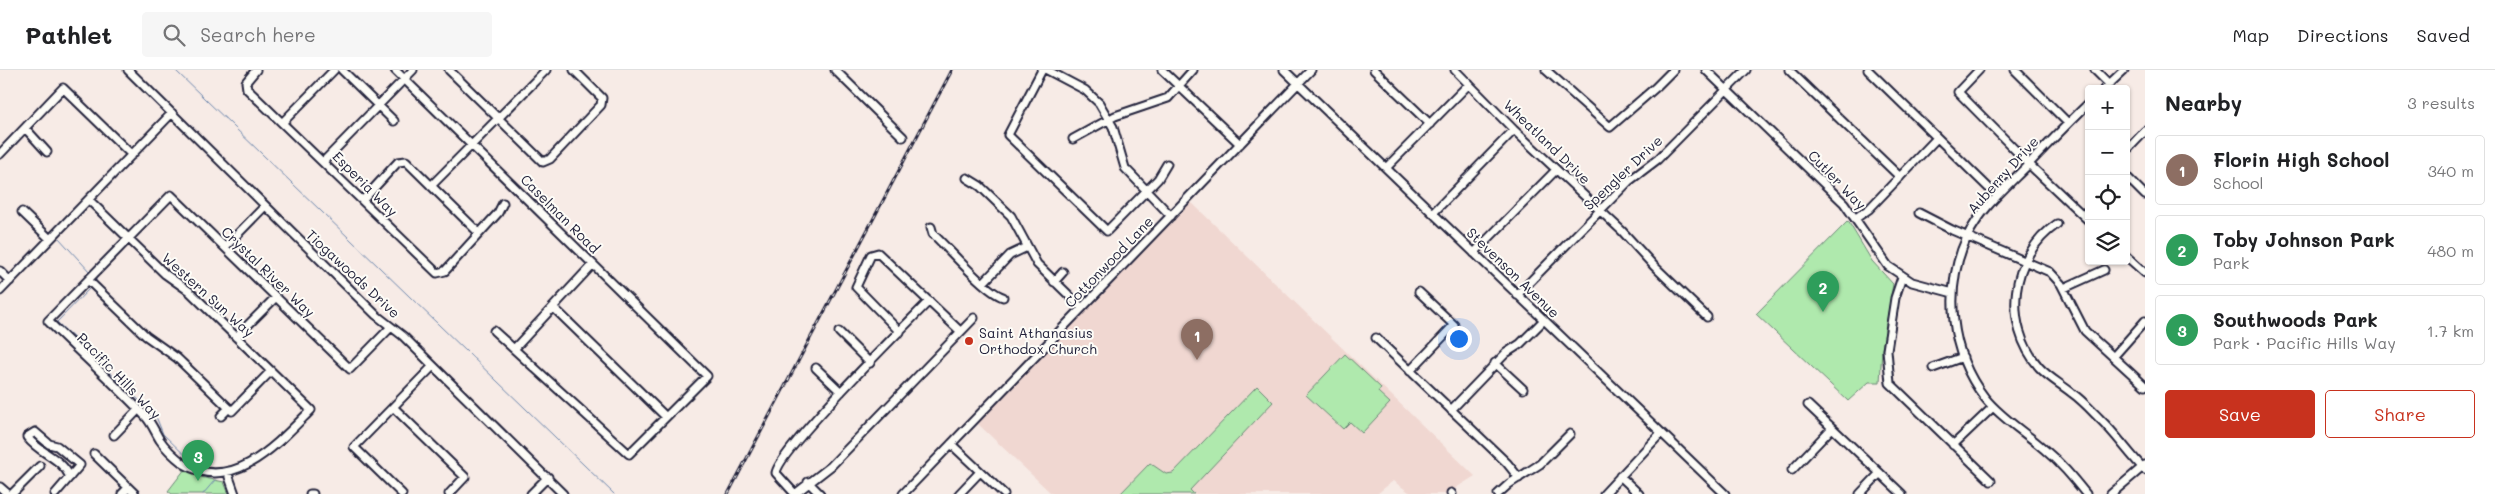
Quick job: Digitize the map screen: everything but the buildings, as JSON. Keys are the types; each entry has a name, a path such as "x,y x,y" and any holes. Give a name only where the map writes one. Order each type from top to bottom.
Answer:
{"street":[{"name":"Tiogawoods Drive","path":"128,70 265,206 548,477 563,494"},
{"name":"Esperia Way","path":"256,70 245,85 438,273 445,271 479,233"},
{"path":"283,122 334,70"},
{"path":"342,70 394,121"},
{"name":"Caselman Road","path":"395,70 707,376 666,417"},
{"path":"324,161 412,70"},
{"path":"449,70 543,162 550,159 601,105 602,98 574,70"},
{"path":"431,186 546,70"},
{"path":"835,70 903,137"},
{"path":"1042,70 1008,135 1107,231 1162,175 1168,164"},
{"path":"1047,70 1090,94 1109,119 1122,163 1171,216"},
{"path":"1162,70 1240,144"},
{"path":"1072,139 1109,119 1163,101 1180,87 1193,70"},
{"name":"Stevenson Avenue","path":"1284,70 1725,494"},
{"name":"Cottonwood Lane","path":"904,494 1311,70"},
{"path":"1374,70 1430,124"},
{"name":"Wheatland Drive","path":"1455,70 1514,130 1600,210 1707,317"},
{"path":"1546,70 1610,126 1673,70"},
{"name":"Cutler Way","path":"1706,70 1833,191 1856,218 1881,258 1902,277 1922,286 1953,293"},
{"name":"Spengler Drive","path":"1518,294 1629,180 1658,160 1746,70"},
{"path":"1789,70 1900,177"},
{"path":"1868,70 1997,196"},
{"path":"1979,70 1958,92 2029,164 2085,216"},
{"path":"2015,70 2068,123"},
{"path":"2094,70 2105,85"},
{"path":"2107,85 2124,70"},
{"path":"1386,168 1469,84"},
{"path":"0,154 63,88 132,155"},
{"name":"Auberry Drive","path":"2085,107 1997,196 1967,237 1957,269 1953,293 1954,322 1962,357 1974,381 1994,407 2048,451 2086,494"},
{"path":"0,291 172,113"},
{"path":"25,128 47,152"},
{"path":"1433,213 1514,130"},
{"path":"2130,147 2145,131"},
{"path":"1856,218 1869,209 1937,138"},
{"path":"363,200 402,160 406,161 479,233 498,213 503,203"},
{"path":"1474,253 1556,170"},
{"path":"967,178 980,186 1011,216 1037,264 1082,308"},
{"path":"2130,180 2145,195"},
{"name":"Crystal River Way","path":"129,238 171,195 350,369 391,327"},
{"name":"Western Sun Way","path":"89,200 165,274 189,291 311,410 258,464 229,477"},
{"path":"225,248 265,206"},
{"path":"22,212 50,239"},
{"path":"1919,213 1967,237 2050,272 2064,288 2082,326 2145,386"},
{"path":"2057,224 2040,238 2025,260 2017,285 2015,305 2020,331 2027,349 2044,371 2078,397 2144,467 2111,494"},
{"path":"931,228 933,234 984,283 997,295 1003,297"},
{"name":"Pacific Hills Way","path":"129,238 48,321 138,410 152,425 163,444 188,467 211,476 229,477"},
{"path":"984,283 1010,255 1027,247"},
{"path":"900,332 857,290 856,285 871,255 878,253 960,331"},
{"path":"2130,260 2145,273"},
{"path":"514,349 593,264"},
{"path":"2064,288 2104,270"},
{"path":"0,271 10,281"},
{"path":"1054,282 1063,272"},
{"path":"1902,277 1895,298 1887,350 1890,383 1991,481"},
{"path":"88,280 146,336 177,358 232,412 271,371"},
{"path":"1410,371 1454,325 1419,292"},
{"path":"236,337 276,297"},
{"path":"929,301 840,392 793,445 777,467 778,476 795,494 831,466 974,318"},
{"path":"494,331 629,454 666,417 553,307"},
{"path":"1451,410 1495,363 1520,344 1544,320"},
{"path":"2114,356 2145,321"},
{"path":"839,332 870,363"},
{"path":"1376,338 1507,463 1518,478"},
{"path":"1933,368 1962,357"},
{"path":"1495,363 1523,390"},
{"path":"402,494 354,448 433,366"},
{"path":"816,368 840,392"},
{"path":"1808,405 1902,494"},
{"path":"393,407 465,477 449,494"},
{"path":"1954,445 1994,407"},
{"path":"222,416 229,408"},
{"path":"114,435 138,410"},
{"path":"1792,470 1832,428"},
{"path":"55,494 70,477 80,465 58,446 49,444 35,432 27,437 35,447 64,465 70,477"},
{"path":"1604,494 1661,433"},
{"path":"1498,494 1546,460 1570,434"},
{"path":"951,444 1004,494"},
{"path":"94,454 134,494"},
{"path":"12,494 40,466"},
{"path":"959,494 980,472"},
{"path":"1860,494 1880,473"},
{"path":"1620,476 1639,494"},
{"path":"229,477 235,494"},
{"path":"531,494 548,477"},
{"path":"808,482 820,494"},
{"path":"0,486 8,494"},
{"path":"122,494 128,488"}],"shaded area":[{"path":"1191,202 1475,476 1446,494 1412,494 1393,481 1377,494 1052,494 977,423"}],"green space":[{"path":"1848,221 1872,261 1893,284 1882,349 1880,382 1869,382 1848,401 1756,314"},
{"path":"1345,354 1381,388 1378,392 1390,403 1362,433 1350,422 1343,429 1306,395"},
{"path":"1257,386 1273,402 1190,490 1194,494 1120,494 1150,463 1166,474 1173,473"},
{"path":"185,469 200,477 224,482 229,494 172,494 168,491"}],"waterway":[{"path":"175,70 614,494"},
{"path":"58,237 90,272"},
{"path":"90,288 57,322 144,405 157,419 163,434 195,465"},
{"path":"203,494 215,480"}],"railway":[{"path":"728,494 952,70"}],"place":[{"name":"Toby Johnson Park","path":"1823,312"},
{"name":"Saint Athanasius Orthodox Church","path":"969,341"},
{"name":"Florin High School","path":"1197,360"},
{"name":"Southwoods Park","path":"198,481"}]}
